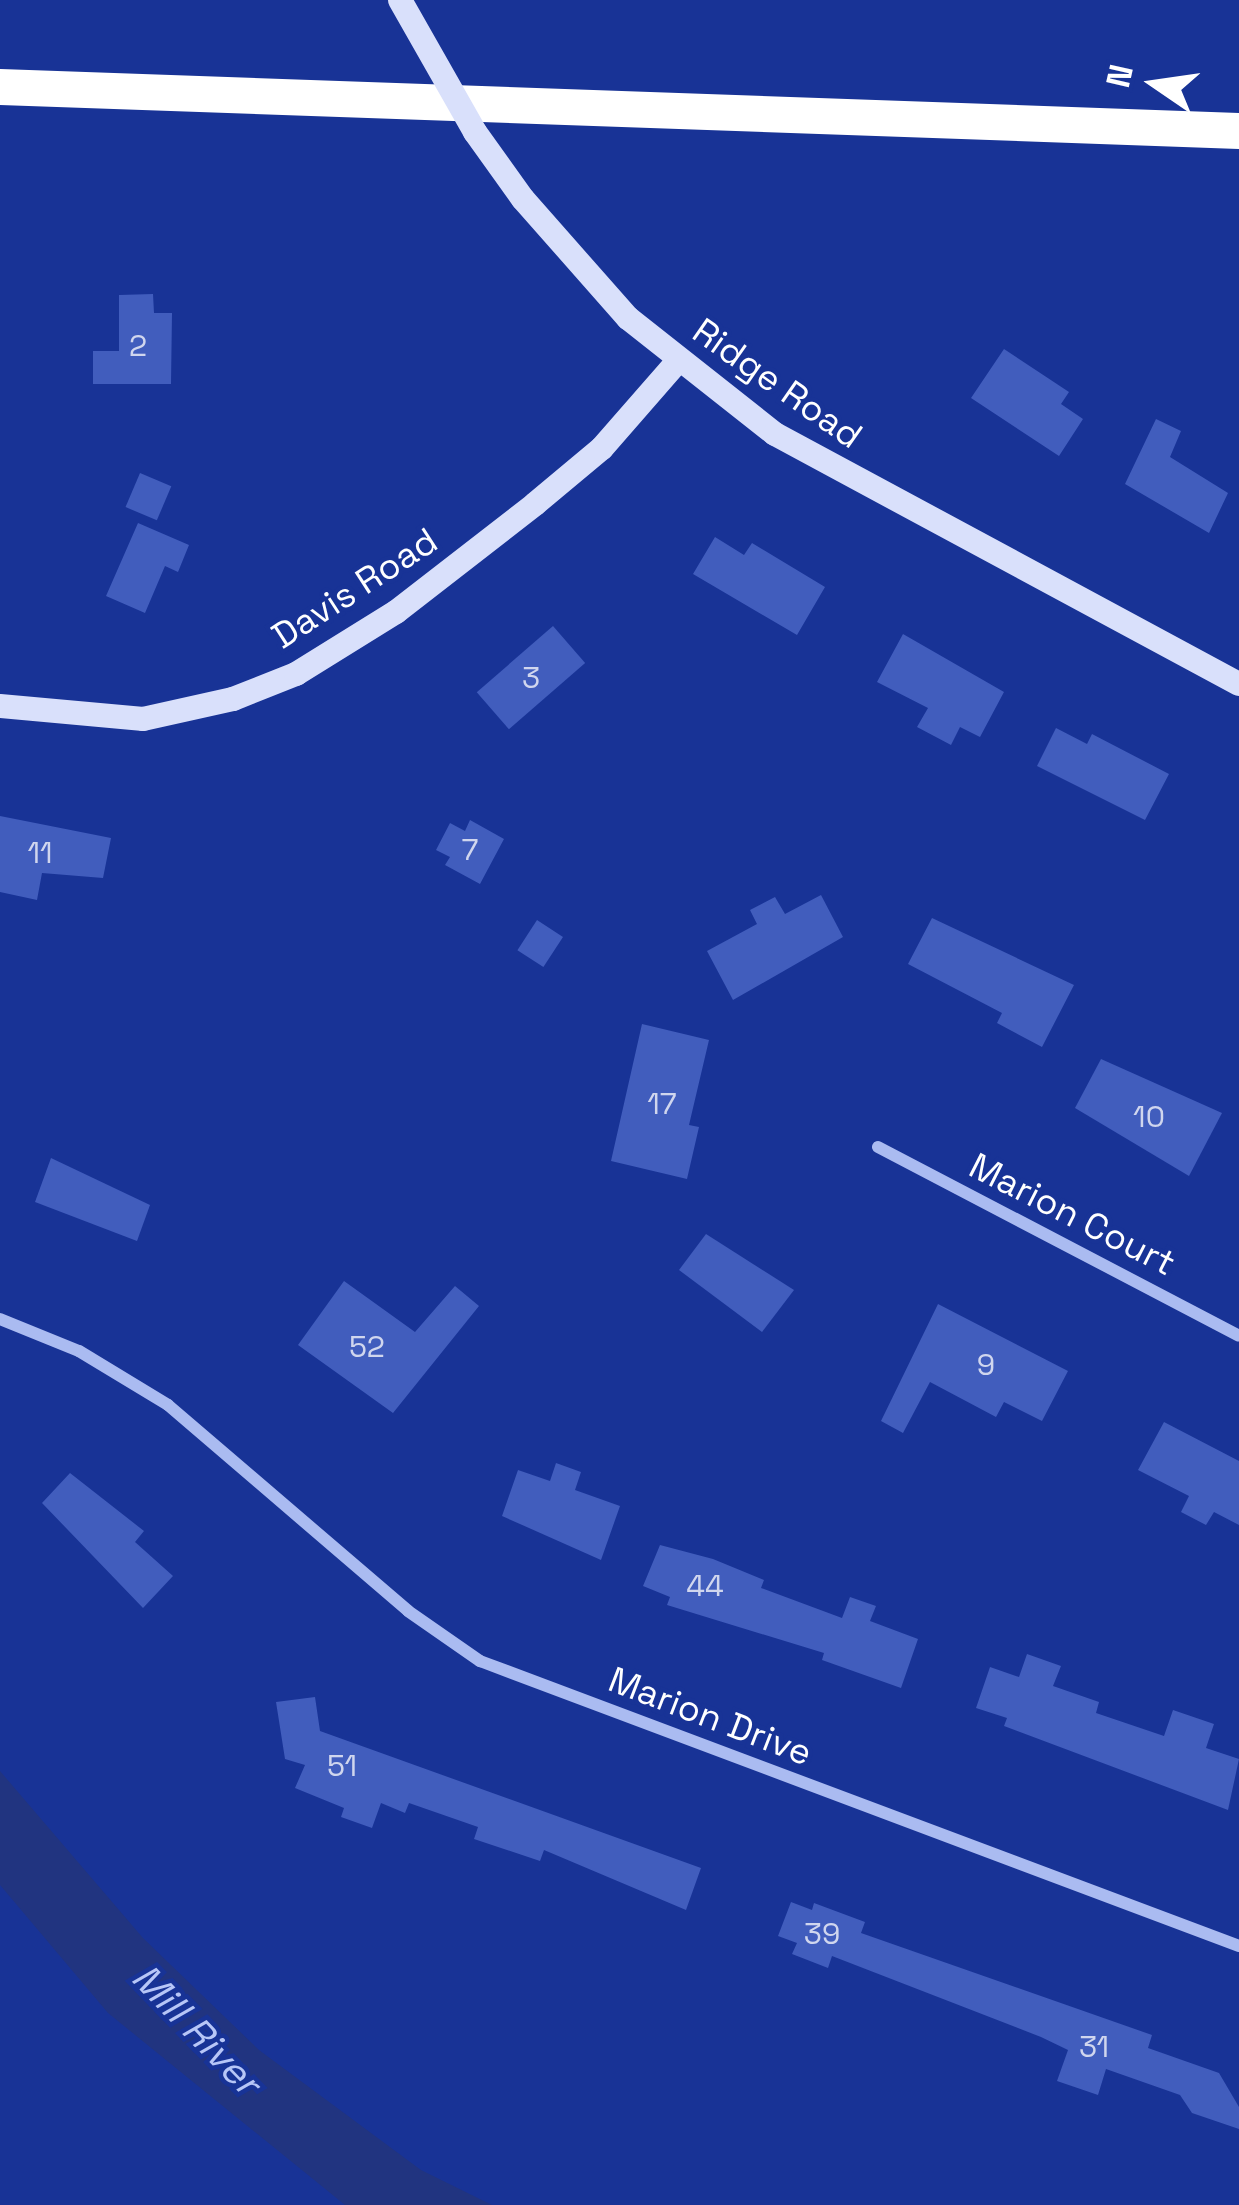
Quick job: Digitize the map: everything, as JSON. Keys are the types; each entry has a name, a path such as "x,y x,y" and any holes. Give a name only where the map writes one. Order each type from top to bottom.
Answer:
{"highway":[{"path":"0,87 1239,131"}],"main road":[{"name":"Ridge Road","path":"400,0 523,199 592,281 677,362 823,464 1239,684"},
{"name":"Davis Road","path":"0,706 143,719 233,699 296,674 396,612 518,518 602,448 677,362"}],"street":[{"name":"Marion Court","path":"878,1147 1239,1336"},
{"name":"Marion Drive","path":"0,1318 122,1374 218,1443 408,1611 480,1661 1239,1946"}],"water":[{"name":"Mill River","path":"0,1771 143,1938 259,2050 421,2170 492,2205 345,2205 108,2013 0,1885"}],"building":[{"path":"153,294 154,313 172,313 171,384 93,384 93,351 119,351 119,295"},
{"path":"1004,349 1069,392 1061,404 1083,419 1059,456 971,398"},
{"path":"1156,419 1181,431 1170,457 1228,493 1209,533 1125,484"},
{"path":"140,473 171,486 157,520 126,507"},
{"path":"138,523 189,545 178,572 165,566 145,613 106,596"},
{"path":"715,537 744,555 752,543 825,587 797,635 693,574"},
{"path":"553,626 585,663 509,729 477,692"},
{"path":"903,634 1004,692 980,737 960,727 951,745 917,727 928,708 877,682"},
{"path":"1056,728 1087,744 1092,734 1169,774 1145,820 1037,766"},
{"path":"0,816 111,838 103,878 42,873 37,900 0,892"},
{"path":"470,820 504,839 480,884 445,865 450,857 436,850 450,823 465,831"},
{"path":"821,895 843,937 733,1000 707,951 757,924 750,910 775,897 785,914"},
{"path":"932,918 1074,985 1042,1047 997,1023 1002,1013 908,964"},
{"path":"537,920 563,937 543,967 517,950"},
{"path":"642,1024 709,1040 689,1125 699,1127 687,1179 611,1161"},
{"path":"1101,1059 1222,1113 1189,1176 1075,1108"},
{"path":"51,1158 150,1205 137,1241 35,1202"},
{"path":"706,1234 794,1290 762,1332 679,1270"},
{"path":"344,1281 415,1332 455,1286 479,1306 393,1413 298,1345"},
{"path":"938,1304 1068,1371 1042,1421 1004,1402 996,1417 930,1382 903,1433 881,1421"},
{"path":"1164,1422 1239,1461 1239,1525 1214,1512 1206,1525 1181,1512 1189,1496 1138,1470"},
{"path":"556,1463 581,1472 575,1490 620,1506 601,1560 502,1516 518,1470 550,1481"},
{"path":"70,1473 144,1531 135,1542 173,1576 143,1608 42,1503"},
{"path":"660,1545 713,1559 764,1580 761,1588 842,1618 850,1597 876,1606 870,1621 918,1639 901,1688 822,1660 824,1653 667,1605 670,1597 643,1586"},
{"path":"1027,1654 1061,1666 1053,1686 1099,1702 1096,1713 1164,1736 1173,1710 1214,1724 1206,1748 1239,1759 1228,1810 1004,1726 1007,1718 976,1708 990,1667 1019,1677"},
{"path":"315,1697 320,1731 701,1868 686,1910 544,1850 540,1861 474,1839 478,1827 409,1803 405,1813 381,1803 372,1828 341,1817 344,1808 295,1788 305,1765 285,1759 276,1702"},
{"path":"791,1902 812,1910 814,1903 865,1922 861,1933 1152,2035 1148,2048 1219,2073 1239,2107 1239,2129 1192,2113 1180,2095 1106,2069 1098,2095 1057,2081 1068,2050 1041,2037 832,1956 828,1968 792,1954 797,1943 778,1936"}]}
